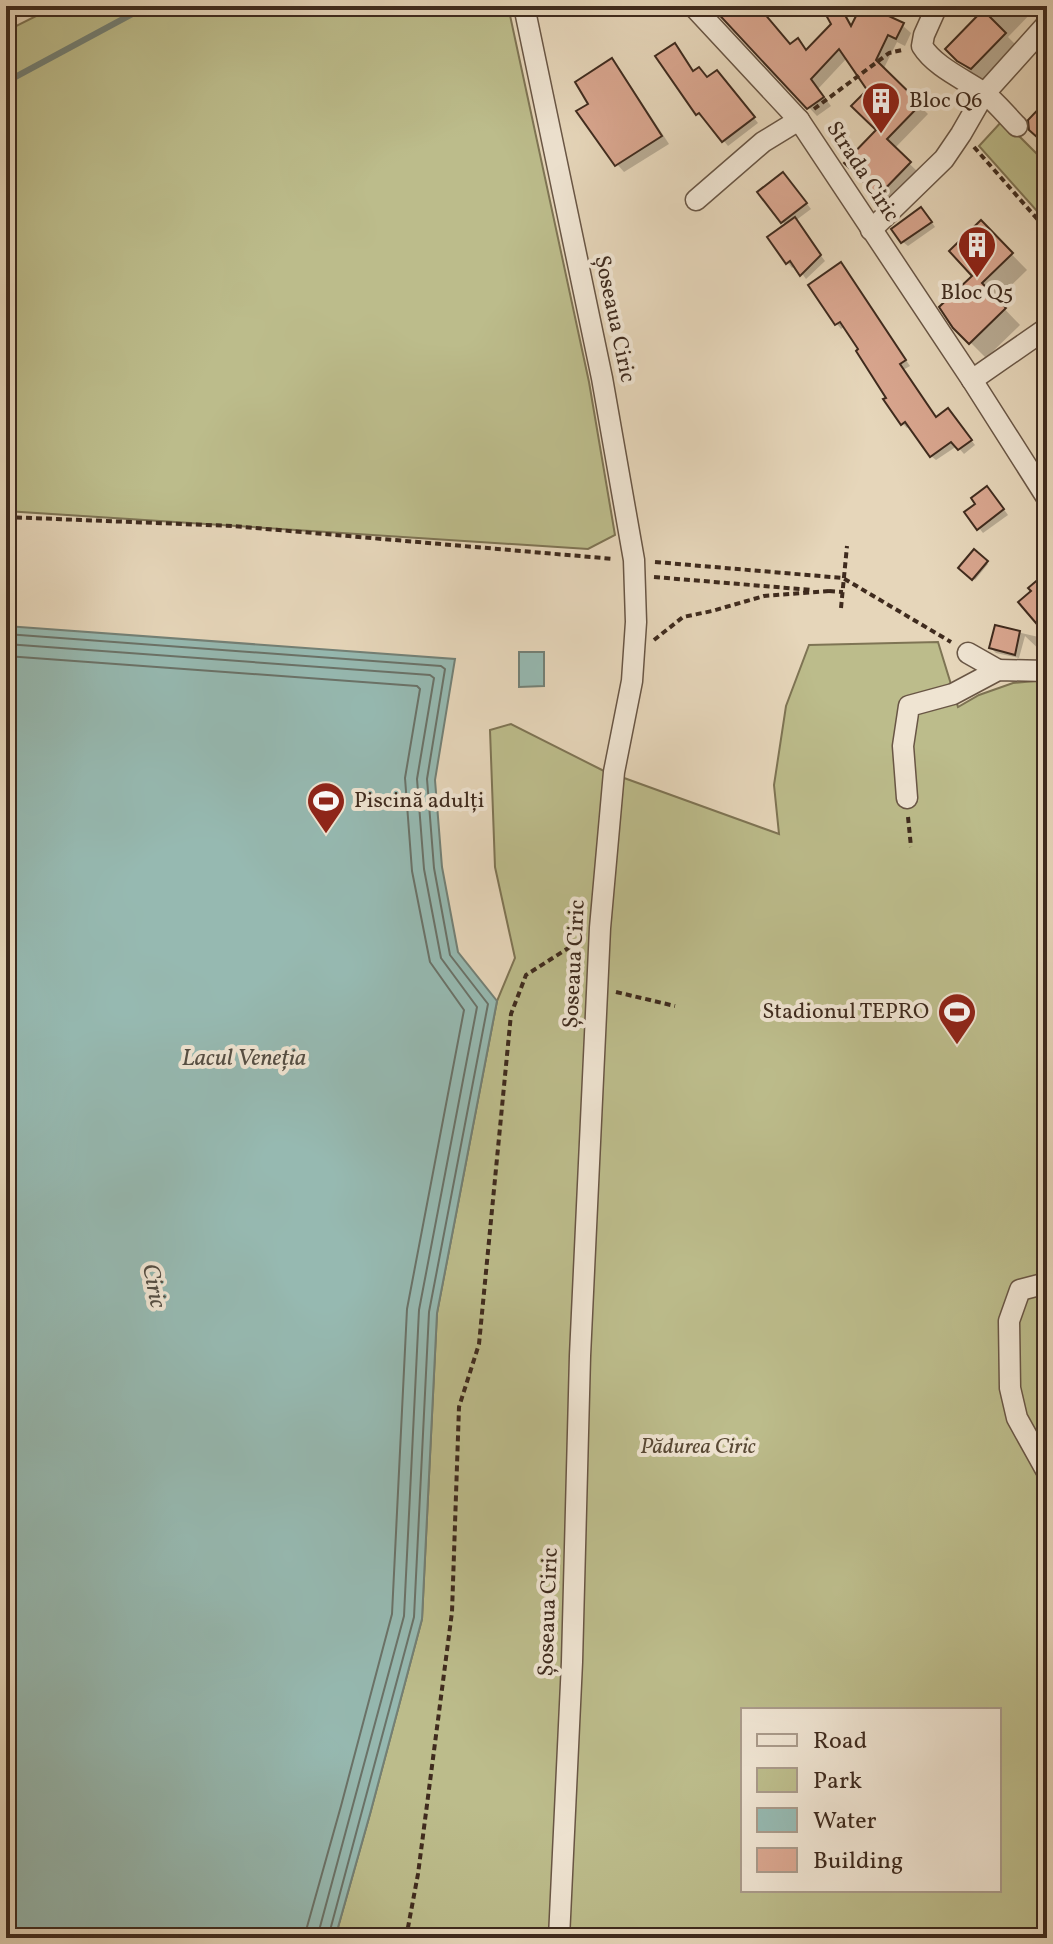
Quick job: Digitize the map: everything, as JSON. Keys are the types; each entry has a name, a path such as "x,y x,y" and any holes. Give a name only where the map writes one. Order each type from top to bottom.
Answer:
{"street":[{"name":"Șoseaua Ciric","path":"524,6 602,378 631,545 636,622 632,681 614,772 600,928 559,1938"},
{"name":"Strada Ciric","path":"693,6 799,120 1047,498"},
{"path":"937,6 922,46 927,53 984,94 1017,126"},
{"path":"871,230 944,159 984,94 1047,24"},
{"path":"696,200 763,142 799,120"},
{"path":"972,380 1047,328"},
{"path":"968,653 998,670 1047,671"},
{"path":"907,798 903,746 909,706 953,694 998,670"},
{"path":"1047,1283 1020,1290 1009,1321 1010,1388 1017,1418 1047,1472"}],"path":[{"path":"6,17 27,6"},
{"path":"799,120 889,53 922,46"},
{"path":"975,148 1047,230"},
{"path":"6,517 232,526 617,559"},
{"path":"841,608 847,546"},
{"path":"663,563 843,578 968,653"},
{"path":"635,575 843,592"},
{"path":"633,660 683,617 764,596 829,591"},
{"path":"907,798 911,847"},
{"path":"406,1938 418,1874 452,1612 459,1407 479,1344 511,1014 526,975 600,928"},
{"path":"598,988 675,1006"}],"green space":[{"path":"56,6 508,6 589,382 615,535 588,549 6,511 6,31"},
{"path":"1003,120 1047,164 1045,220 979,146"},
{"name":"Pădurea Ciric","path":"938,642 958,707 979,695 1013,683 1047,680 1047,1938 335,1938 422,1619 437,1313 497,1001 515,958 495,867 490,730 511,724 602,770 779,834 774,785 786,706 809,645"}],"water":[{"name":"Lacul Veneția","path":"6,626 455,659 435,780 442,867 458,952 497,1001 437,1313 422,1619 335,1938 6,1938"},
{"path":"519,652 544,652 544,686 519,687"}],"building":[{"path":"711,6 758,6 790,44 798,38 806,50 831,24 821,6 840,6 851,26 861,6 904,23 896,39 888,35 876,60 921,104 887,139 911,162 878,196 844,163 876,130 851,106 867,90 839,49 811,79 824,97 807,109"},
{"path":"983,10 1006,33 971,69 945,49"},
{"path":"675,43 693,71 699,67 707,77 717,70 755,117 722,142 699,113 696,115 655,56"},
{"path":"612,58 662,136 615,166 576,111 588,104 575,82"},
{"path":"1047,100 1047,146 1029,130 1028,120"},
{"path":"783,172 807,203 781,223 757,192"},
{"path":"921,207 932,222 901,243 891,229"},
{"path":"795,217 821,255 800,276 790,261 786,264 767,237"},
{"name":"Bloc Q5","path":"981,220 1013,253 982,283 1006,308 969,344 939,307 972,276 949,251"},
{"path":"841,262 906,360 900,364 936,417 948,408 972,440 958,450 951,442 930,457 905,422 901,425 883,399 886,398 856,351 858,349 840,322 835,325 808,285"},
{"path":"987,486 1004,509 977,530 964,512 975,504 971,498"},
{"path":"974,549 988,561 972,580 958,568"},
{"path":"1047,572 1047,636 1018,602 1031,591 1028,588"},
{"path":"995,625 1020,631 1015,655 989,648"}],"waterway":[{"name":"Ciric","path":"6,82 147,6"}],"place":[{"name":"Bloc Q6","path":"881,135"},
{"name":"Bloc Q5","path":"977,279"},
{"name":"Piscină adulți","path":"326,835"},
{"name":"Stadionul TEPRO","path":"957,1046"}]}
